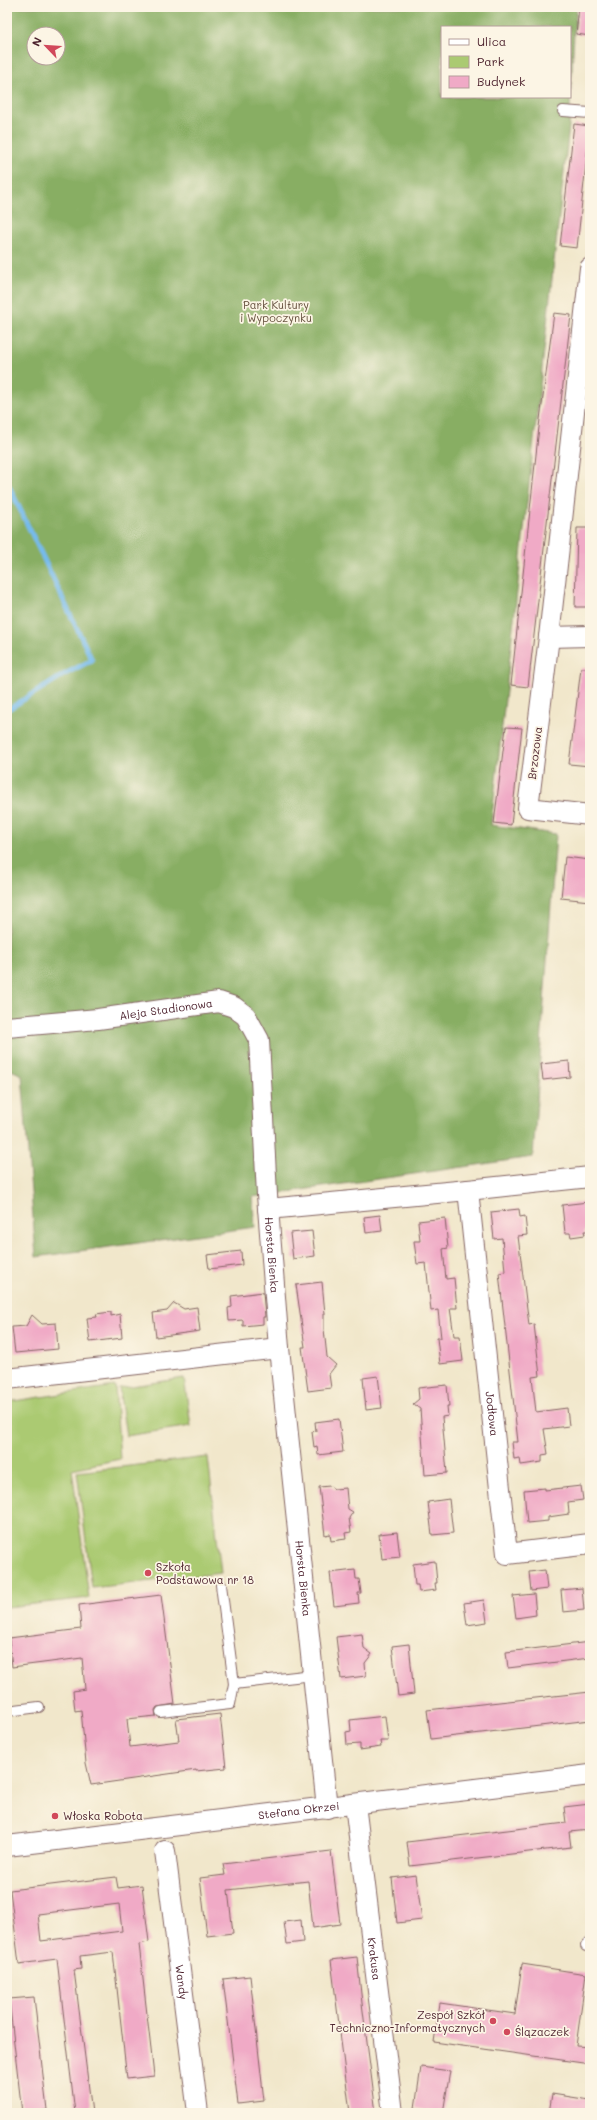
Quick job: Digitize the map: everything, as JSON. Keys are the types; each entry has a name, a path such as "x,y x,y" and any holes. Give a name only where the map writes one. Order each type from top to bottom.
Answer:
{"street":[{"name":"Brzozowa","path":"590,268 581,426 549,637 528,808 590,815"},
{"path":"549,637 590,636"},
{"name":"Aleja Stadionowa","path":"7,1027 98,1019 219,1002 234,1007 246,1016 259,1040 268,1209"},
{"path":"268,1209 468,1190 590,1176"},
{"name":"Jodłowa","path":"468,1190 507,1554 590,1544"},
{"name":"Horsta Bienka","path":"268,1209 279,1348 327,1808"},
{"path":"7,1379 279,1348"},
{"name":"Stefana Okrzei","path":"7,1846 590,1775"},
{"name":"Krakusa","path":"355,1804 393,2113"},
{"name":"Wandy","path":"165,1851 198,2113"}],"lane":[{"path":"563,111 590,113"},
{"path":"161,1712 230,1704 234,1684 220,1585"},
{"path":"234,1684 313,1675"},
{"path":"7,1711 38,1707"}],"green space":[{"name":"Park Kultury i Wypoczynku","path":"7,7 577,7 571,89 571,26 441,26 441,98 571,98 569,127 491,825 556,834 533,1157 252,1197 255,1227 36,1257 22,1075 7,1068"},
{"path":"184,1378 191,1426 126,1436 119,1388"},
{"path":"115,1386 120,1459 72,1469 89,1598 7,1607 7,1402"},
{"path":"208,1457 221,1573 92,1588 77,1472"}],"building":[{"path":"579,7 590,7 590,36 576,34"},
{"path":"574,124 590,126 577,248 560,246"},
{"path":"554,313 571,315 528,687 511,685 539,427"},
{"path":"577,528 590,528 590,607 575,607"},
{"path":"581,668 590,668 590,766 569,764"},
{"path":"506,727 522,728 511,825 494,823"},
{"path":"565,857 590,860 590,901 561,898"},
{"path":"569,1061 570,1077 543,1080 541,1064"},
{"path":"588,1202 590,1231 584,1231 585,1235 571,1237 570,1233 565,1233 562,1205"},
{"path":"519,1209 520,1217 525,1216 527,1235 518,1236 529,1325 534,1324 540,1376 532,1377 536,1412 567,1408 569,1426 544,1429 548,1454 542,1455 542,1462 521,1465 520,1458 514,1459 512,1442 518,1442 499,1273 505,1272 502,1238 494,1239 491,1212"},
{"path":"380,1215 382,1231 366,1233 364,1217"},
{"path":"445,1218 448,1248 443,1249 446,1279 454,1278 457,1308 450,1308 454,1336 460,1336 463,1361 440,1364 437,1338 441,1338 438,1310 431,1311 426,1263 417,1264 414,1241 420,1241 418,1221"},
{"path":"312,1231 315,1256 293,1259 290,1233"},
{"path":"241,1251 242,1265 209,1269 207,1255"},
{"path":"322,1282 327,1357 336,1365 329,1374 331,1388 308,1391 302,1347 305,1347 296,1285"},
{"path":"263,1292 265,1317 263,1317 263,1324 243,1326 243,1320 229,1321 228,1308 232,1307 231,1296"},
{"path":"174,1303 184,1309 197,1307 200,1331 156,1337 153,1313 167,1311"},
{"path":"111,1312 111,1316 120,1314 122,1338 90,1342 87,1318 97,1317 96,1314"},
{"path":"32,1315 42,1324 56,1323 58,1349 15,1353 12,1327 26,1326"},
{"path":"378,1376 382,1408 366,1410 363,1378"},
{"path":"447,1385 449,1406 447,1406 448,1416 442,1417 447,1473 425,1475 420,1409 413,1404 419,1399 418,1388"},
{"path":"339,1419 343,1452 318,1455 317,1446 314,1447 312,1432 316,1431 315,1422"},
{"path":"330,1486 334,1489 346,1488 348,1509 353,1512 349,1518 351,1532 345,1533 346,1539 331,1541 330,1534 325,1535 319,1487"},
{"path":"581,1486 583,1500 568,1502 569,1514 548,1517 548,1521 527,1523 524,1490 545,1488 545,1490"},
{"path":"449,1499 453,1533 432,1535 428,1502"},
{"path":"397,1532 400,1557 382,1559 379,1534"},
{"path":"435,1561 437,1583 435,1583 436,1590 419,1592 418,1585 415,1585 413,1564"},
{"path":"355,1570 356,1579 359,1579 361,1593 358,1593 359,1603 334,1606 330,1573"},
{"path":"545,1570 547,1589 531,1591 529,1572"},
{"path":"582,1588 584,1610 563,1612 561,1590"},
{"path":"534,1594 536,1615 516,1618 513,1596"},
{"path":"161,1595 175,1704 157,1707 155,1710 156,1716 127,1719 130,1747 179,1741 176,1719 220,1714 226,1768 196,1770 91,1785 86,1763 81,1710 75,1711 73,1691 85,1689 82,1658 12,1667 9,1638 81,1629 79,1605"},
{"path":"484,1600 487,1622 467,1625 464,1603"},
{"path":"362,1634 364,1648 372,1654 365,1663 366,1676 341,1679 336,1637"},
{"path":"590,1642 590,1658 508,1668 506,1652"},
{"path":"409,1644 414,1694 398,1696 392,1646"},
{"path":"590,1692 590,1720 431,1739 427,1710"},
{"path":"385,1716 388,1741 380,1741 381,1747 360,1750 360,1744 347,1745 346,1732 351,1731 350,1720"},
{"path":"590,1804 590,1830 569,1832 571,1847 410,1866 407,1842 566,1823 564,1807"},
{"path":"331,1851 340,1924 313,1928 308,1881 228,1890 233,1933 207,1936 200,1878 225,1875 223,1864"},
{"path":"416,1875 422,1920 397,1923 392,1878"},
{"path":"116,1877 118,1888 142,1885 149,1942 139,1944 154,2076 127,2079 113,1952 80,1956 81,1969 74,1970 92,2113 75,2113 57,1959 19,1964 10,1890","holes":["119,1904 122,1931 41,1941 38,1914"]},
{"path":"301,1920 303,1942 287,1944 284,1922"},
{"path":"357,1957 376,2113 350,2113 331,1960"},
{"name":"Ślązaczek","path":"522,1964 586,1974 576,2046 590,2047 590,2064 434,2042 440,2003 515,2014"},
{"path":"250,1976 264,2101 238,2104 223,1979"},
{"path":"34,1997 47,2110 22,2113 9,1999"},
{"path":"421,2067 450,2071 443,2113 415,2108"},
{"path":"552,2094 590,2100 590,2113 549,2113"}],"waterway":[{"path":"7,482 92,660 65,674 7,710"}],"place":[{"name":"Szkoła Podstawowa nr 18","path":"148,1573"},
{"name":"Włoska Robota","path":"55,1816"},
{"name":"Zespół Szkół Techniczno-Informatycznych","path":"493,2021"},
{"name":"Ślązaczek","path":"507,2032"}]}
